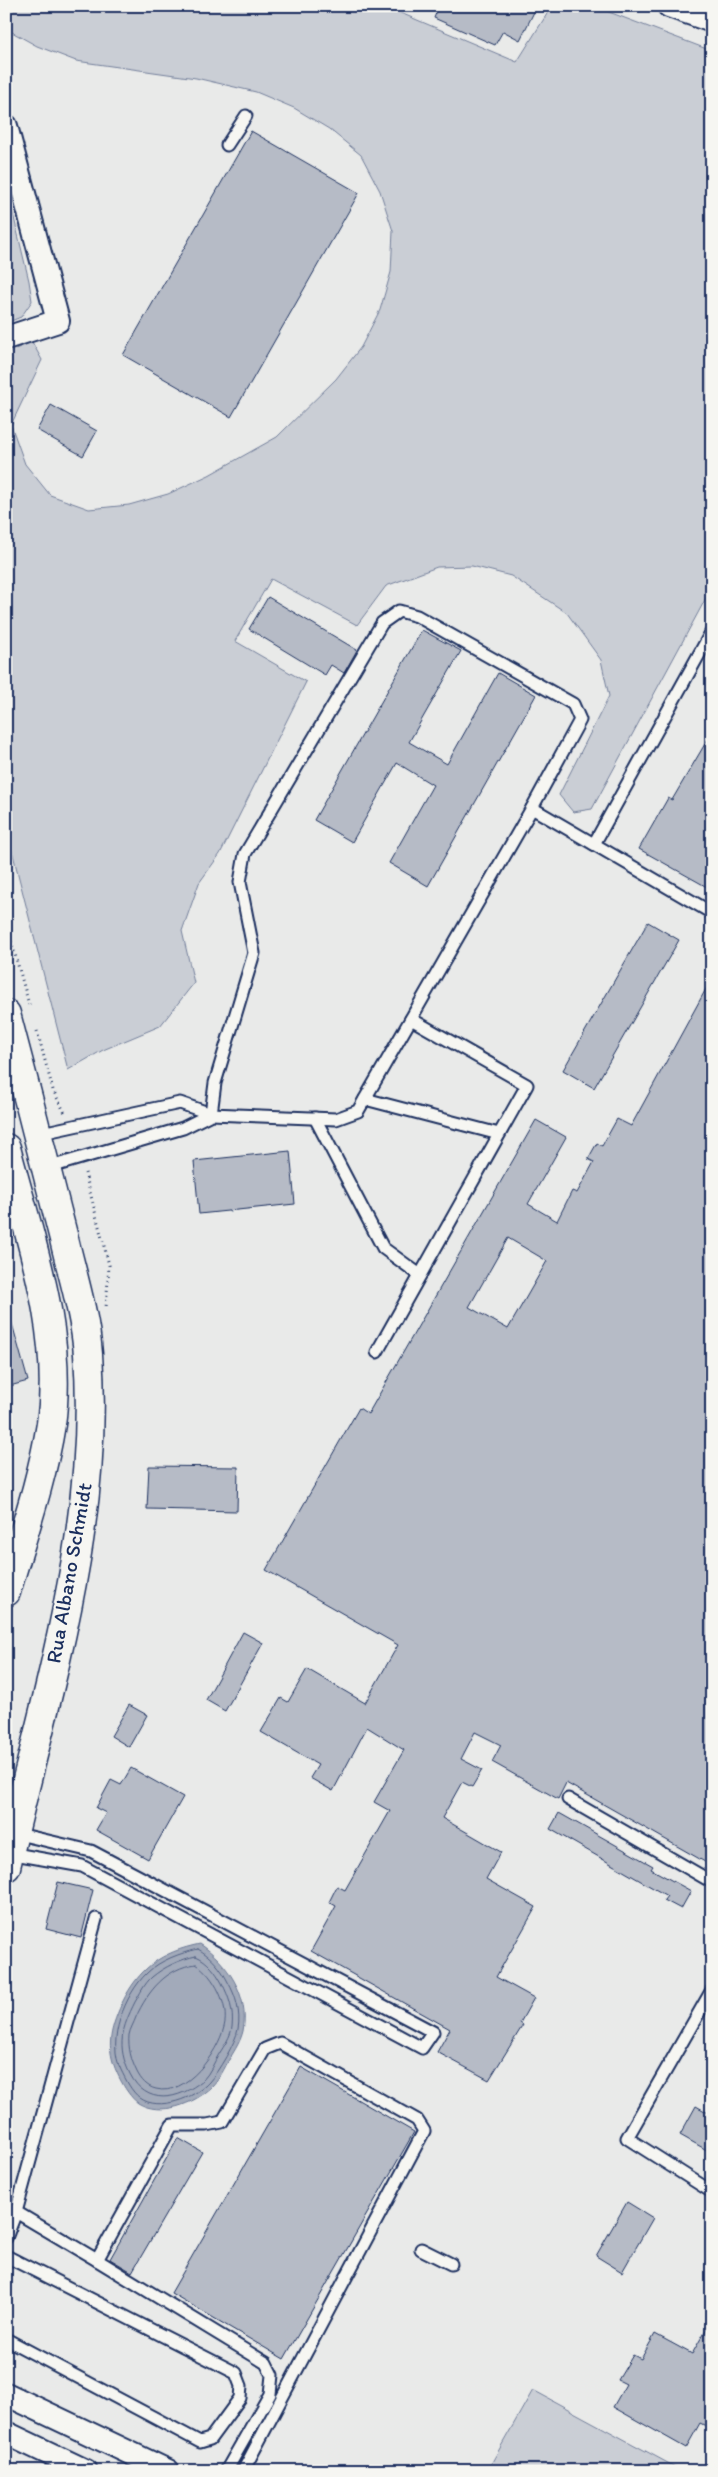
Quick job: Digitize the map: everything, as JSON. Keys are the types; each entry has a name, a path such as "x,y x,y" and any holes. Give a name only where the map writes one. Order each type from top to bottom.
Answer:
{"main road":[{"name":"Rua Albano Schmidt","path":"6,1014 38,1134 84,1324 89,1389 88,1461 75,1568 10,1851"},
{"path":"6,1148 19,1213 49,1324 53,1390 51,1422 46,1451 6,1592"}],"street":[{"path":"669,6 712,21"},
{"path":"6,126 58,321 6,338"},
{"path":"6,2394 168,2471"},
{"path":"6,2433 86,2471"}],"lane":[{"path":"227,145 246,116"},
{"path":"38,1134 180,1103 211,1114 336,1119 358,1111 532,808 580,720 573,704 416,616 399,611 382,623 245,854 240,882 254,953 216,1084 211,1114"},
{"path":"594,844 712,631"},
{"path":"532,808 712,913"},
{"path":"377,1352 527,1085 411,1019"},
{"path":"365,1099 499,1134"},
{"path":"46,1168 183,1128 211,1114"},
{"path":"315,1118 383,1248 420,1275"},
{"path":"568,1799 712,1882"},
{"path":"10,1851 91,1852 433,2032 422,2048 82,1866 10,1851"},
{"path":"6,2238 16,2212 96,1919"},
{"path":"712,1990 627,2138 712,2192"},
{"path":"97,2260 172,2125 206,2125 222,2122 265,2049 280,2043 417,2120 424,2131 243,2471"},
{"path":"16,2212 266,2363 272,2375 270,2394 226,2471"},
{"path":"421,2249 451,2264"},
{"path":"6,2256 236,2373 241,2386 240,2398 210,2439 200,2442 6,2339"}],"shaded area":[{"path":"6,6 384,6 517,62 552,6 593,6 712,51 712,587 592,809 573,812 559,795 609,696 601,660 567,613 511,576 472,566 437,567 386,586 357,625 271,579 235,641 306,682 220,854 199,883 182,931 194,983 160,1026 103,1050 68,1070 6,827 6,353 32,342 42,360 11,425 25,464 50,495 89,509 129,505 168,494 209,475 277,437 336,379 361,347 380,310 391,272 393,231 380,191 361,155 329,129 294,108 256,92 196,78 76,61 37,46 10,31"},
{"path":"6,184 32,301 21,317 6,323"},
{"path":"533,2390 677,2468 712,2466 712,2471 487,2471"}],"water":[{"path":"200,1944 219,1960 240,1993 243,2005 243,2031 238,2045 219,2077 205,2093 177,2107 157,2109 147,2107 138,2103 130,2095 115,2069 110,2041 114,2023 122,2003 144,1971 163,1957 186,1947"}],"building":[{"path":"439,6 537,6 520,40 503,31 495,45 434,18"},
{"path":"251,131 359,193 231,417 123,355"},
{"path":"51,405 97,431 83,456 37,430"},
{"path":"268,597 357,650 344,673 331,665 325,675 249,629"},
{"path":"422,630 461,651 409,742 447,764 498,673 536,695 428,886 389,863 433,785 397,763 352,842 314,820"},
{"path":"712,732 712,879 707,887 639,849 668,798 672,800"},
{"path":"648,922 679,940 594,1088 563,1070"},
{"path":"712,978 712,1866 566,1783 558,1799 492,1762 501,1745 475,1732 461,1759 482,1770 472,1787 462,1782 442,1818 501,1852 486,1879 536,1907 496,1977 534,1998 520,2023 523,2025 489,2080 437,2052 450,2029 311,1951 336,1906 329,1902 337,1886 345,1890 390,1811 374,1802 404,1750 367,1727 333,1791 310,1778 318,1765 261,1732 281,1698 288,1702 307,1669 365,1703 398,1645 266,1570 359,1408 368,1414 536,1120 566,1137 528,1204 557,1221 572,1191 577,1193 594,1162 588,1159 597,1143 602,1146 617,1119 631,1126","holes":["508,1238 547,1261 508,1329 469,1307"]},
{"path":"290,1151 295,1204 199,1214 194,1161"},
{"path":"6,1320 11,1320 28,1381 6,1387"},
{"path":"149,1466 238,1467 237,1511 147,1509"},
{"path":"243,1632 263,1643 225,1711 206,1700"},
{"path":"129,1705 147,1715 129,1747 111,1736"},
{"path":"131,1768 183,1797 148,1859 96,1830 106,1813 96,1808 111,1780 121,1785"},
{"path":"559,1813 653,1866 651,1869 691,1891 681,1909 664,1900 667,1896 550,1829"},
{"path":"58,1882 93,1890 81,1938 46,1929"},
{"path":"301,2067 414,2132 284,2359 171,2293"},
{"path":"696,2106 712,2115 712,2153 680,2135"},
{"path":"178,2138 202,2152 132,2272 110,2259"},
{"path":"627,2202 653,2218 622,2272 596,2256"},
{"path":"712,2319 712,2429 700,2423 686,2448 613,2407 626,2384 618,2380 633,2355 641,2359 655,2334 692,2354"}]}
